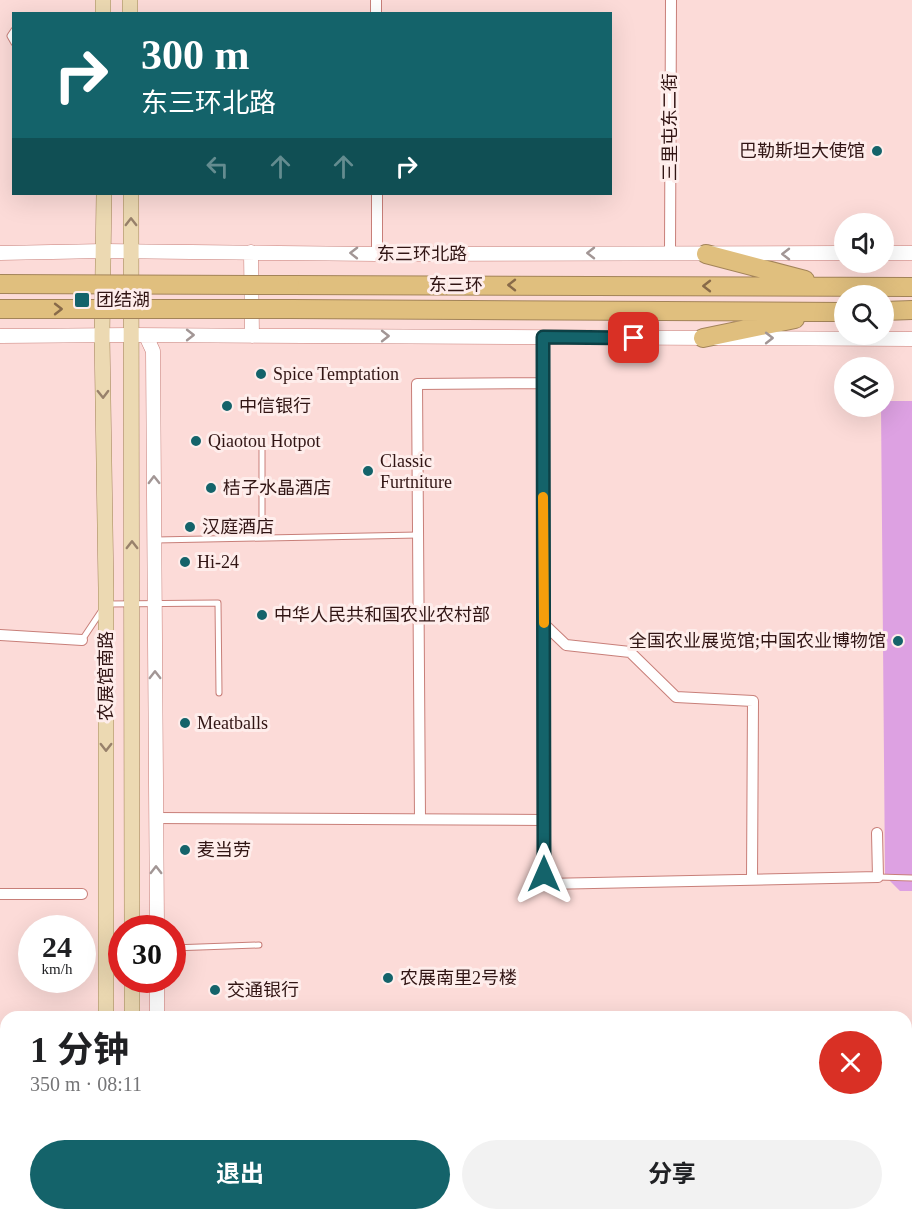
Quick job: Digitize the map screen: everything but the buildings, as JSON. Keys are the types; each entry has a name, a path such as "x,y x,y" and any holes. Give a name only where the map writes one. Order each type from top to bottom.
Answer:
{"highway":[{"path":"706,254 830,286"},
{"name":"东三环","path":"0,284 912,287"},
{"name":"东三环","path":"0,309 834,312"},
{"path":"894,311 912,310"},
{"path":"703,338 834,313"}],"main road":[{"name":"农展馆南路","path":"104,195 102,336 106,604 106,1011"},
{"name":"农展馆南路","path":"131,195 131,251 139,335 132,604 132,915"},
{"path":"132,993 132,1011"}],"street":[{"name":"三里屯东二街","path":"670,253 671,0"},
{"path":"377,195 377,254"},
{"name":"东三环北路","path":"0,253 131,251 377,254 834,254"},
{"path":"251,252 252,336"},
{"path":"894,254 912,253"},
{"path":"139,335 153,351 157,915"},
{"path":"0,336 912,339"},
{"path":"543,337 545,884 878,877 877,833"},
{"path":"420,819 417,384 543,383"},
{"path":"544,624 566,645 630,652 676,698 753,701 752,879"},
{"path":"0,635 81,640"},
{"path":"156,818 544,820"},
{"path":"0,894 82,894"},
{"path":"157,993 157,1011"}],"lane":[{"path":"262,447 262,538"},
{"path":"154,540 418,534"},
{"path":"81,640 106,604 218,603 219,693"},
{"path":"878,877 912,878"},
{"path":"186,948 259,945"}],"shaded area":[{"name":"全国农业展览馆;中国农业博物馆","path":"894,401 912,401 912,891 900,891 885,876 881,417 894,417"}],"slow traffic":[{"path":"543,497 544,623"}],"place":[{"name":"巴勒斯坦大使馆","path":"877,151"},
{"name":"团结湖","path":"82,300"},
{"name":"Spice Temptation","path":"261,374"},
{"name":"中信银行","path":"227,406"},
{"name":"Qiaotou Hotpot","path":"196,441"},
{"name":"Classic Furtniture","path":"368,471"},
{"name":"桔子水晶酒店","path":"211,488"},
{"name":"汉庭酒店","path":"190,527"},
{"name":"Hi-24","path":"185,562"},
{"name":"中华人民共和国农业农村部","path":"262,615"},
{"name":"全国农业展览馆;中国农业博物馆","path":"898,641"},
{"name":"Meatballs","path":"185,723"},
{"name":"麦当劳","path":"185,850"},
{"name":"农展南里2号楼","path":"388,978"},
{"name":"交通银行","path":"215,990"}],"route":[{"path":"544,874 543,337 634,338"}]}
